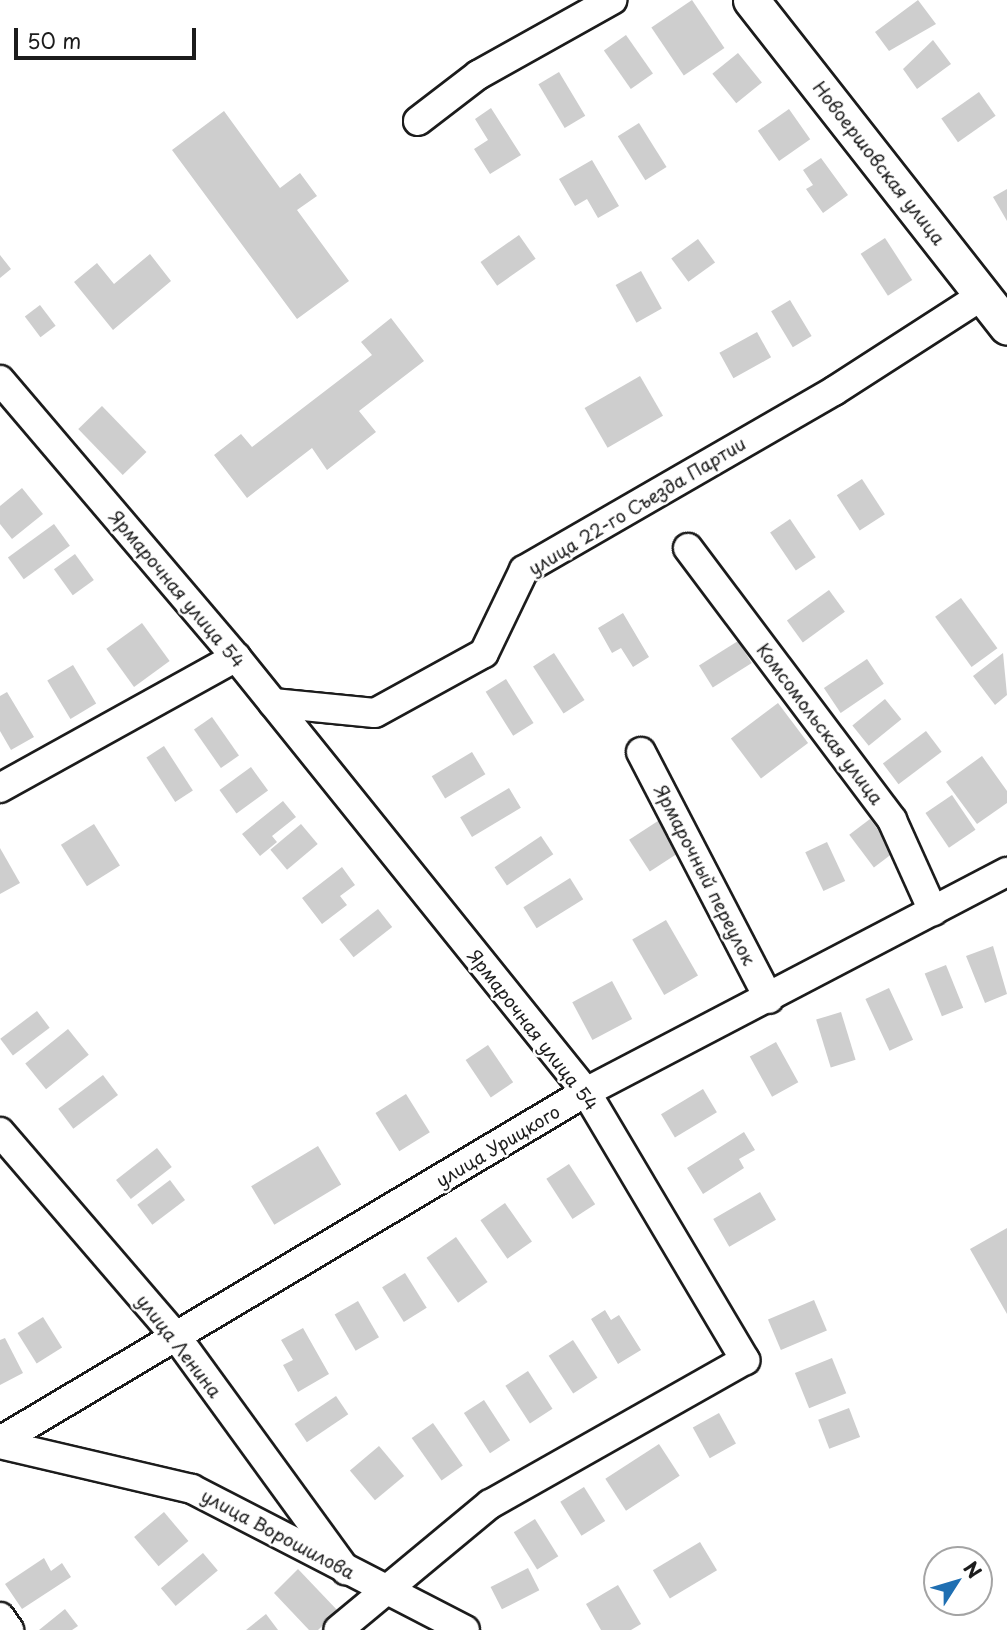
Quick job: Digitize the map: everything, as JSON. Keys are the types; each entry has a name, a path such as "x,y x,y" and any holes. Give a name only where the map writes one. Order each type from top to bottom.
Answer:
{"main road":[{"name":"Новоершовская улица","path":"751,0 1007,326"}],"street":[{"path":"418,121 478,75 612,0"},
{"name":"улица 22-го Съезда Партии","path":"273,703 374,713 484,653 524,570 834,391 983,295"},
{"name":"Ярмарочная улица 54","path":"0,380 236,657 586,1092 745,1360 490,1504 385,1588 338,1630"},
{"name":"Комсомольская улица","path":"688,548 892,820 933,911"},
{"path":"0,788 236,657"},
{"name":"Ярмарочный переулок","path":"642,752 769,999"},
{"name":"улица Урицкого","path":"0,1443 178,1339 586,1092 769,999 1007,872"},
{"name":"улица Ленина","path":"0,1132 178,1339 346,1570"},
{"name":"улица Ворошилова","path":"0,1443 192,1489 465,1630"},
{"path":"0,1617 9,1630"}],"building":[{"path":"692,0 724,48 684,75 651,27"},
{"path":"918,0 936,24 889,51 875,32"},
{"path":"626,35 653,74 631,89 604,50"},
{"path":"933,40 951,64 917,89 903,69"},
{"path":"738,53 762,83 736,103 712,74"},
{"path":"559,72 585,116 565,128 538,84"},
{"path":"979,92 996,116 958,142 941,118"},
{"path":"491,108 521,155 490,174 474,149 488,140 475,119"},
{"path":"789,109 810,139 779,161 758,131"},
{"path":"224,111 280,188 300,173 317,196 297,210 349,281 297,319 172,150"},
{"path":"639,123 667,167 645,180 618,136"},
{"path":"821,158 848,195 823,213 806,189 813,185 803,170"},
{"path":"592,160 619,206 598,218 587,199 575,206 559,179"},
{"path":"1007,189 1007,221 993,197"},
{"path":"519,235 536,259 497,286 480,262"},
{"path":"885,238 912,280 888,296 861,254"},
{"path":"698,239 715,262 688,282 671,258"},
{"path":"150,254 171,281 113,330 74,282 97,263 114,284"},
{"path":"0,255 11,269 0,278"},
{"path":"641,271 662,309 636,323 616,285"},
{"path":"790,300 812,336 793,347 771,311"},
{"path":"40,305 56,326 40,337 25,316"},
{"path":"391,318 424,361 359,411 376,432 327,470 312,448 247,498 214,455 241,434 252,447 372,355 361,342"},
{"path":"757,332 771,357 733,378 719,353"},
{"path":"640,376 663,416 608,448 585,408"},
{"path":"102,406 146,452 123,475 78,429"},
{"path":"862,479 885,514 860,531 837,495"},
{"path":"22,488 43,514 12,539 0,524 0,506"},
{"path":"790,519 816,557 796,571 770,532"},
{"path":"54,524 70,546 24,579 8,558"},
{"path":"75,554 94,580 73,595 54,569"},
{"path":"829,590 845,612 803,642 787,621"},
{"path":"961,598 997,648 972,667 935,617"},
{"path":"623,613 649,657 633,667 621,648 612,653 598,628"},
{"path":"142,623 170,661 134,687 106,649"},
{"path":"738,641 752,663 713,687 699,665"},
{"path":"554,653 584,700 564,714 533,667"},
{"path":"1003,653 1007,695 995,705 973,676"},
{"path":"867,659 884,684 841,713 824,688"},
{"path":"73,665 96,704 70,719 47,680"},
{"path":"506,679 534,723 513,736 486,692"},
{"path":"7,692 34,737 11,750 0,731 0,696"},
{"path":"885,699 901,719 869,746 852,725"},
{"path":"778,703 808,743 761,778 731,739"},
{"path":"212,717 239,756 221,768 194,730"},
{"path":"926,731 942,752 899,784 883,763"},
{"path":"164,746 193,790 175,802 146,757"},
{"path":"472,752 485,774 445,798 432,776"},
{"path":"982,756 1007,791 1007,803 977,824 946,782"},
{"path":"251,767 268,790 236,813 219,790"},
{"path":"509,788 521,808 472,837 460,817"},
{"path":"952,795 975,830 949,848 925,813"},
{"path":"283,801 296,817 272,836 277,842 260,856 242,834"},
{"path":"661,819 682,851 650,872 629,840"},
{"path":"870,819 895,852 874,867 849,835"},
{"path":"94,824 120,866 87,886 61,845"},
{"path":"301,824 318,844 287,870 270,850"},
{"path":"541,836 553,854 507,886 495,867"},
{"path":"827,842 845,881 823,891 805,852"},
{"path":"0,848 20,883 0,894"},
{"path":"342,867 355,885 340,896 347,905 322,924 302,898"},
{"path":"570,878 583,899 537,928 523,907"},
{"path":"378,909 392,927 354,957 339,939"},
{"path":"666,920 698,975 664,995 632,940"},
{"path":"993,946 1007,994 985,1003 966,956"},
{"path":"946,965 963,1008 942,1016 925,974"},
{"path":"612,981 632,1019 592,1040 572,1002"},
{"path":"889,988 913,1040 890,1051 865,999"},
{"path":"37,1011 50,1028 13,1055 0,1039"},
{"path":"841,1012 856,1060 831,1067 816,1020"},
{"path":"68,1029 89,1055 46,1089 25,1064"},
{"path":"776,1042 798,1082 772,1097 750,1057"},
{"path":"488,1045 513,1082 491,1097 466,1060"},
{"path":"103,1075 118,1095 73,1129 58,1109"},
{"path":"703,1089 717,1112 675,1137 661,1114"},
{"path":"406,1094 430,1132 399,1151 375,1113"},
{"path":"744,1132 755,1150 739,1159 744,1168 703,1194 687,1168"},
{"path":"318,1146 341,1185 274,1225 251,1186"},
{"path":"157,1148 172,1167 131,1199 116,1180"},
{"path":"569,1164 595,1204 572,1219 546,1179"},
{"path":"170,1180 185,1200 152,1225 137,1205"},
{"path":"760,1192 776,1220 729,1247 713,1219"},
{"path":"505,1203 532,1242 507,1259 480,1220"},
{"path":"1007,1228 1007,1314 970,1249"},
{"path":"456,1237 488,1282 458,1303 427,1258"},
{"path":"405,1273 427,1308 404,1322 382,1287"},
{"path":"814,1300 827,1330 781,1350 768,1320"},
{"path":"358,1301 379,1337 356,1351 335,1314"},
{"path":"605,1310 611,1320 619,1315 641,1350 618,1364 591,1319"},
{"path":"43,1317 62,1348 37,1363 18,1333"},
{"path":"303,1328 329,1374 298,1392 283,1365 293,1360 281,1340"},
{"path":"5,1338 23,1373 0,1385 0,1340"},
{"path":"573,1340 598,1378 573,1394 549,1356"},
{"path":"832,1358 846,1393 809,1408 795,1373"},
{"path":"528,1371 553,1409 530,1423 505,1386"},
{"path":"336,1396 348,1414 307,1442 295,1424"},
{"path":"484,1400 510,1440 490,1453 464,1413"},
{"path":"849,1408 860,1437 829,1449 818,1420"},
{"path":"719,1413 736,1444 710,1458 693,1428"},
{"path":"433,1423 463,1466 442,1481 412,1438"},
{"path":"659,1444 680,1476 626,1511 605,1479"},
{"path":"379,1446 404,1476 375,1500 350,1470"},
{"path":"584,1487 605,1521 581,1536 560,1502"},
{"path":"164,1512 188,1541 159,1566 134,1537"},
{"path":"535,1519 558,1556 537,1570 514,1532"},
{"path":"700,1542 717,1570 670,1599 653,1570"},
{"path":"203,1553 218,1571 176,1606 161,1588"},
{"path":"44,1558 51,1571 62,1563 71,1577 22,1609 5,1584"},
{"path":"528,1568 539,1590 502,1609 491,1587"},
{"path":"298,1569 338,1611 318,1630 309,1630 274,1593"},
{"path":"618,1585 641,1624 631,1630 601,1630 586,1604"},
{"path":"65,1609 78,1626 72,1630 39,1630"},
{"path":"266,1614 278,1630 246,1630"}]}
